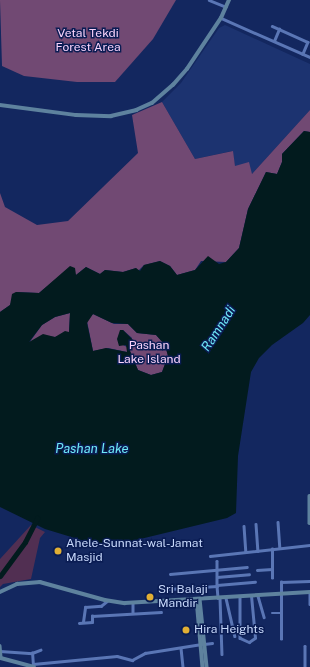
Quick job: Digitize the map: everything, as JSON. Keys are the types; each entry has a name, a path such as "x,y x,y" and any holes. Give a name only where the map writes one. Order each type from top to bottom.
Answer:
{"street":[{"path":"209,0 226,7"},
{"path":"0,105 88,116 111,116 136,110 159,99 173,85 221,18 228,0"},
{"path":"221,18 310,57"},
{"path":"272,26 308,42 303,54"},
{"path":"274,41 279,29"},
{"path":"310,496 310,523"},
{"path":"278,522 280,548"},
{"path":"256,524 258,551"},
{"path":"244,526 246,552"},
{"path":"210,556 310,545"},
{"path":"272,549 272,578"},
{"path":"216,561 222,654"},
{"path":"170,574 247,567"},
{"path":"257,570 272,569"},
{"path":"217,577 249,574"},
{"path":"281,639 281,582 310,581"},
{"path":"0,592 17,584 40,582 107,601 133,602 226,598 310,592 310,604"},
{"path":"168,589 255,582"},
{"path":"240,597 240,638 249,642 255,638 251,596"},
{"path":"258,596 264,617"},
{"path":"226,598 235,636"},
{"path":"198,599 207,667"},
{"path":"107,601 101,606 85,607 81,623 92,622 92,616 161,612"},
{"path":"133,602 133,613"},
{"path":"272,613 281,613"},
{"path":"0,646 0,658 34,666 117,656 132,660 145,653 212,643"},
{"path":"203,645 203,667"},
{"path":"304,646 305,667"},
{"path":"181,648 183,667"},
{"path":"0,651 32,653 40,650"},
{"path":"32,653 34,666"}],"shaded area":[{"path":"225,25 310,64 310,110 252,174 235,166 232,151 195,159 162,102 181,83 219,28"},
{"path":"31,525 45,532 40,538 31,579 3,584 0,587 0,559"}],"green space":[{"name":"Vetal Tekdi Forest Area","path":"0,0 176,0 153,39 115,82 77,82 24,76 2,66"},
{"path":"162,102 195,159 233,151 235,166 249,162 252,174 310,110 310,132 304,131 282,154 282,162 277,174 266,172 248,209 239,248 226,262 201,261 195,270 177,275 170,266 160,261 144,265 138,271 136,268 123,272 105,270 100,274 86,267 76,275 68,269 39,293 16,292 10,305 0,312 0,193 5,207 37,225 68,221 138,153 132,115"},
{"path":"70,313 69,332 55,337 45,336 29,343 42,325 55,317"},
{"name":"Pashan Lake Island","path":"93,314 114,324 128,324 137,333 156,335 165,345 168,356 162,372 151,375 138,370 130,351 132,338 123,330 123,345 127,347 127,352 108,348 93,351 87,321"}],"water":[{"name":"Pashan Lake","path":"304,131 310,132 310,315 303,323 272,345 259,358 251,372 238,456 236,513 227,518 132,541 101,546 45,529 0,507 0,312 10,305 12,294 16,292 39,293 70,266 75,268 76,275 86,267 100,274 105,270 123,272 136,268 140,271 144,265 160,261 170,266 177,275 195,270 208,256 219,264 226,262 239,248 248,209 266,172 277,174 282,162 282,154","holes":["70,313 69,332 65,331 55,337 43,334 29,342 42,325 55,317","93,314 112,323 128,324 137,333 156,335 165,345 168,356 162,372 151,375 138,370 130,351 133,340 123,330 120,330 117,339 119,346 126,345 127,352 106,348 93,351 87,323"]}],"waterway":[{"name":"Ramnadi","path":"0,576 25,542 37,518"}],"place":[{"name":"Ahele-Sunnat-wal-Jamat Masjid","path":"58,551"},
{"name":"Sri Balaji Mandir","path":"150,597"},
{"name":"Hira Heights","path":"186,630"}]}
